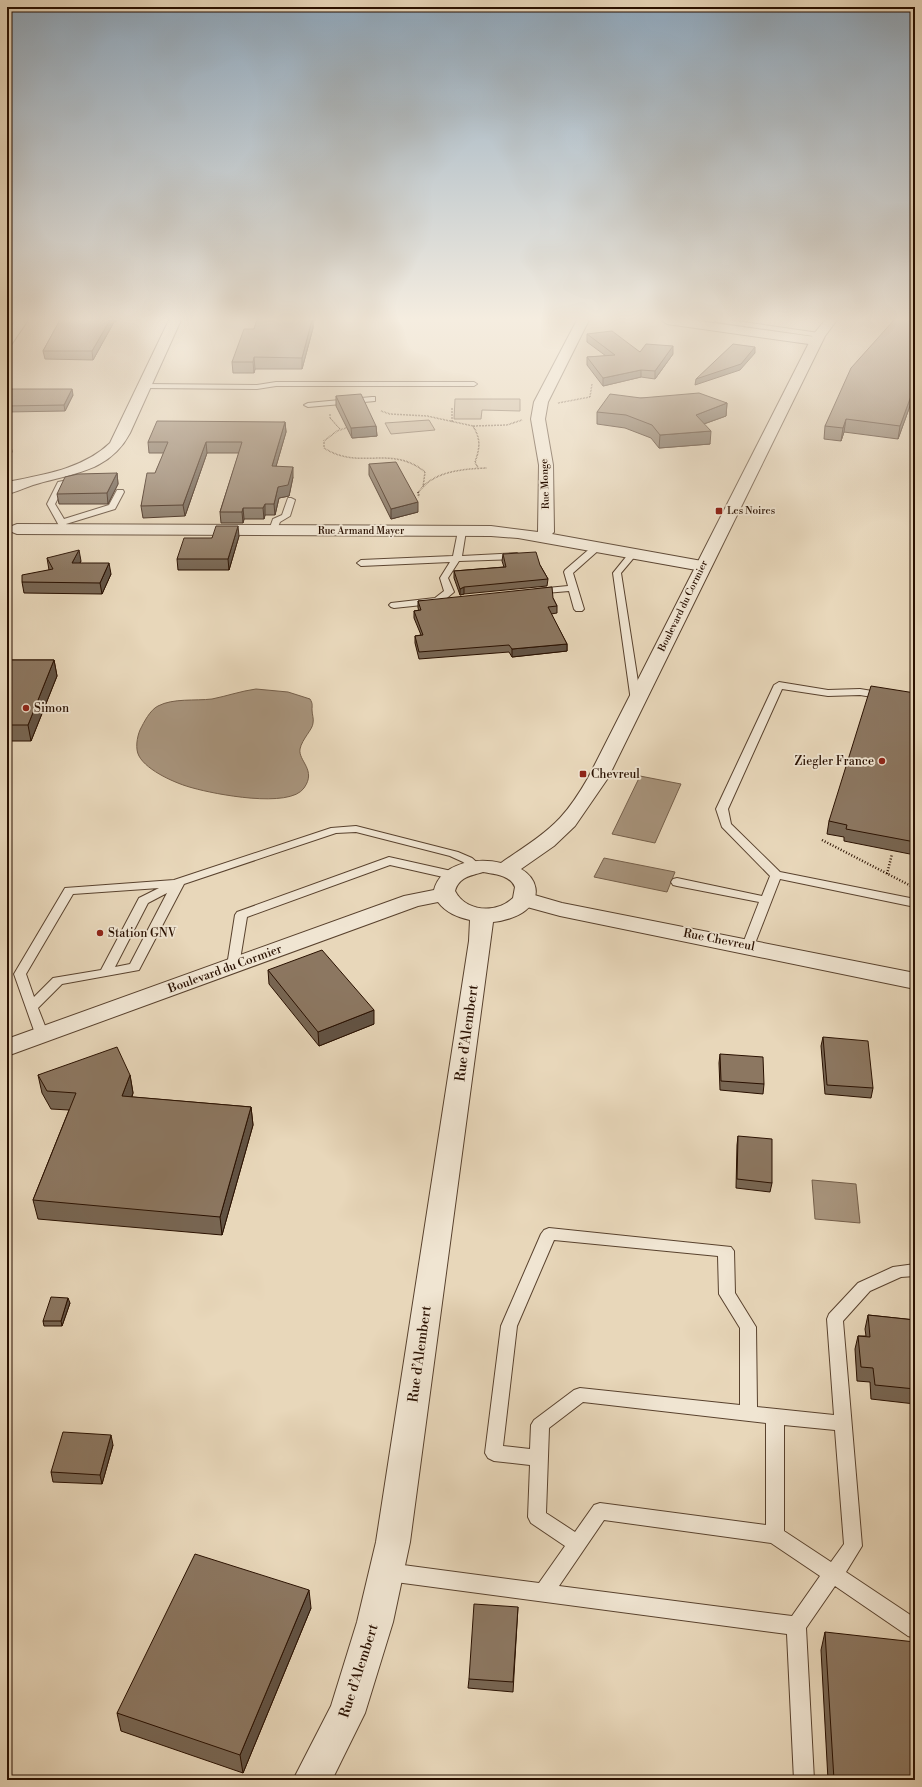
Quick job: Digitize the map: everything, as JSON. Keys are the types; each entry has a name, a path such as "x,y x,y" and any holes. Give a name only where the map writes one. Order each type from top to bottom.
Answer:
{"street":[{"path":"7,486 28,482 78,468 101,458 115,447 124,433 137,403"},
{"name":"Rue Monge","path":"541,403 538,419 546,465 546,532 542,538"},
{"name":"Boulevard du Cormier","path":"506,869 567,823 585,800 598,778 784,403"},
{"path":"7,490 28,482"},
{"name":"Rue Armand Mayer","path":"10,529 63,526 273,530 462,531 511,533 702,566"},
{"path":"476,867 495,867 506,869 516,875 523,882 526,890 524,899 518,906 508,912 482,916 468,914 457,909 448,902 448,885 460,870 476,867"},
{"name":"Boulevard du Cormier","path":"7,1048 412,901 448,885"},
{"name":"Rue Chevreul","path":"524,899 560,909 915,981"},
{"name":"Rue d’Alembert","path":"312,1780 347,1713 375,1622 393,1542 478,957 482,916"}],"lane":[{"path":"308,405 325,403"},
{"path":"87,478 61,484 51,504 63,526 112,507 120,492"},
{"path":"273,530 276,521 286,516 291,500"},
{"path":"394,605 438,601 449,592 444,578 449,568 458,558 462,531"},
{"path":"579,609 568,572 597,548"},
{"path":"633,554 617,573 636,701"},
{"path":"361,562 527,555"},
{"path":"526,592 572,588"},
{"path":"915,701 860,692 828,693 779,685 722,809 726,825 776,875 915,903"},
{"path":"106,973 143,901 179,882 334,830 356,829 454,854 468,860 476,867"},
{"path":"233,966 241,915 389,861 448,885"},
{"path":"748,946 776,875"},
{"path":"31,1008 58,982 135,967 179,882"},
{"path":"42,1036 20,974 69,892 179,882"},
{"path":"677,882 766,900"},
{"path":"539,1458 494,1453 508,1326 548,1234 726,1251 727,1294 748,1327 749,1414"},
{"path":"804,1780 796,1626 853,1546 835,1319 864,1287 899,1271 915,1270"},
{"path":"577,1544 537,1517 540,1425 580,1395 844,1424"},
{"path":"775,1417 775,1535"},
{"path":"543,1593 600,1511 775,1535 832,1575 915,1629"},
{"path":"387,1572 796,1626"}],"path":[{"path":"452,408 452,422"},
{"path":"333,411 329,416 340,429"},
{"path":"381,411 390,414 427,416 473,426 478,435 481,447 475,462 478,468"},
{"path":"346,428 340,429 324,441 324,448 327,452 349,459 388,458 412,462 425,472 425,480 418,494 419,497"},
{"path":"423,486 442,476 478,468 487,468"},
{"path":"822,840 915,888"},
{"path":"887,874 892,854"}],"shaded area":[{"path":"455,403 520,403 520,411 482,410 481,419 454,419"},
{"path":"429,420 435,430 391,434 385,423"},
{"path":"256,689 288,692 310,699 312,702 313,725 300,749 300,753 309,776 304,788 296,794 284,798 268,799 203,791 186,786 155,772 143,762 139,756 137,743 140,730 150,713 158,706 164,703 177,701 212,699"},
{"path":"640,776 681,784 655,843 612,834"},
{"path":"604,858 675,872 667,892 594,877"},
{"path":"812,1180 856,1184 860,1223 815,1219"}],"building":[{"path":"7,403 65,403 64,405 7,406"},
{"path":"339,403 365,403 376,426 351,428"},
{"path":"603,403 726,403 696,415 711,431 660,435 652,425 626,415 597,412"},
{"path":"835,403 908,403 900,426 846,419 843,428 825,426"},
{"path":"157,421 285,422 272,466 293,467 288,485 278,487 274,504 265,504 263,508 243,508 242,512 220,512 242,442 206,442 183,505 141,506 147,473 155,473 168,442 148,442"},
{"path":"7,445 11,445 7,452"},
{"path":"396,462 418,502 391,509 369,464"},
{"path":"117,473 107,493 57,494 65,477 78,474"},
{"path":"216,526 238,526 228,559 177,559 184,538 212,538"},
{"path":"79,550 72,563 109,563 100,583 22,582 22,575 53,569 47,558"},
{"path":"536,552 540,565 548,579 464,587 460,589 454,571 506,567 503,554"},
{"path":"552,587 553,598 557,606 548,607 567,644 512,649 509,645 419,652 415,636 423,635 414,611 421,610 418,601"},
{"name":"Simon","path":"7,660 54,660 28,725 7,725"},
{"name":"Ziegler France","path":"871,686 915,693 915,842 846,829 847,825 829,821"},
{"path":"322,950 374,1010 318,1032 268,970"},
{"path":"823,1037 868,1041 873,1088 827,1085"},
{"path":"117,1047 130,1075 122,1096 251,1107 220,1217 33,1200 76,1093 47,1091 38,1075"},
{"path":"720,1054 763,1057 764,1084 721,1081"},
{"path":"738,1136 772,1139 772,1183 737,1179"},
{"path":"51,1297 68,1298 61,1321 43,1321"},
{"path":"868,1315 915,1320 915,1389 875,1385 873,1368 861,1367 858,1336 870,1337"},
{"path":"63,1432 111,1435 100,1475 51,1472"},
{"path":"195,1554 309,1590 240,1755 117,1713"},
{"path":"474,1604 518,1607 513,1682 469,1679"},
{"path":"825,1632 915,1642 915,1780 834,1780"}],"place":[{"name":"Les Noires","path":"719,511"},
{"name":"Simon","path":"26,708"},
{"name":"Ziegler France","path":"882,761"},
{"name":"Chevreul","path":"583,774"},
{"name":"Station GNV","path":"100,933"}]}
